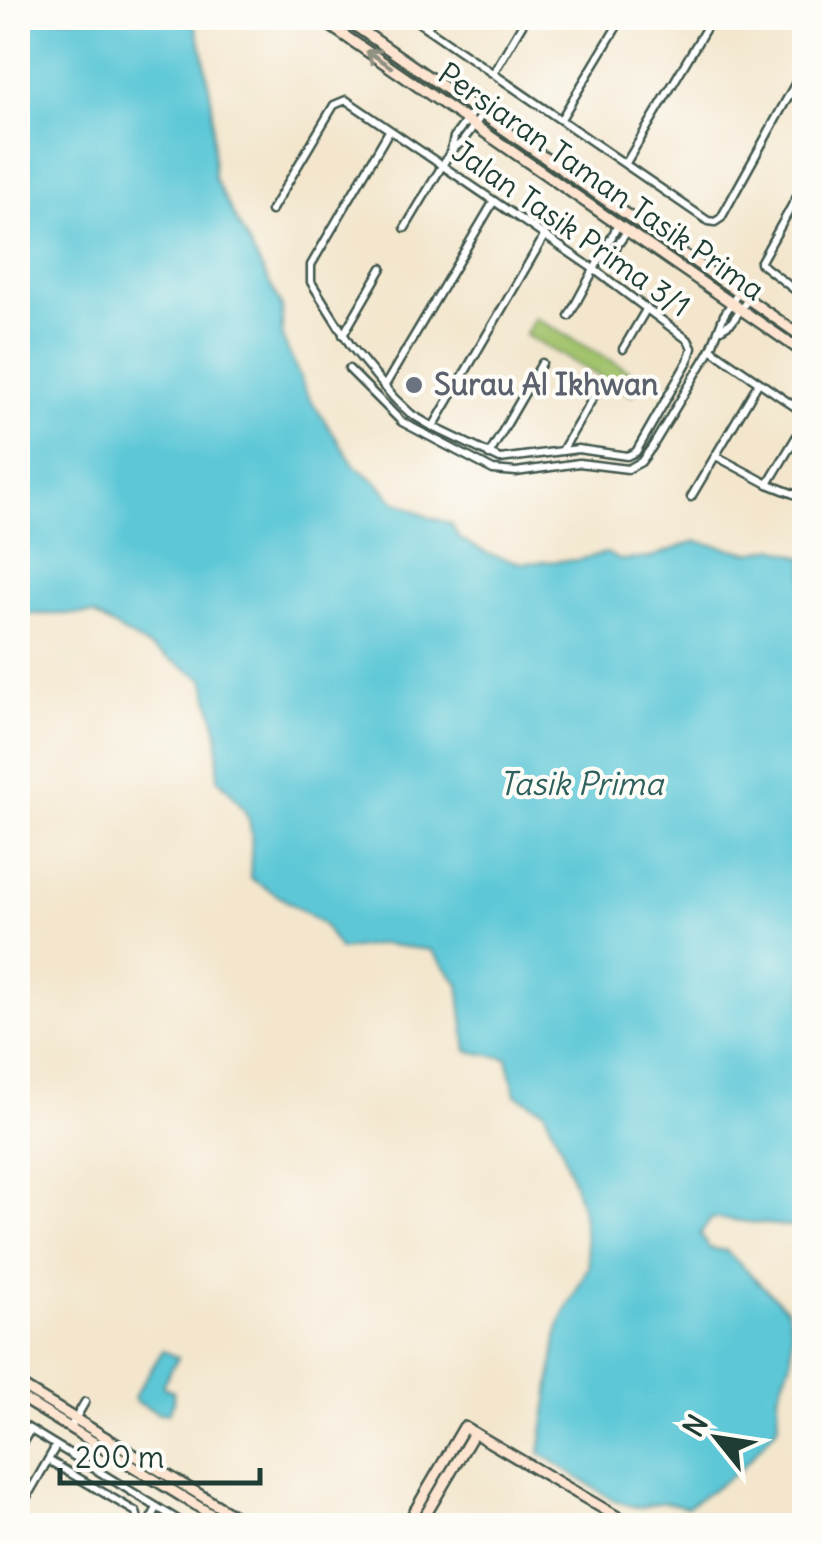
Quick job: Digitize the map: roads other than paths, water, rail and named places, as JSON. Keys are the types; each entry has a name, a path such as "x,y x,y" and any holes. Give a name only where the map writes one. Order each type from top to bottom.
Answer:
{"main road":[{"name":"Persiaran Taman Tasik Prima","path":"319,18 804,354"},
{"name":"Persiaran Taman Tasik Prima","path":"344,18 804,338"},
{"path":"18,1384 230,1526"},
{"path":"18,1396 251,1526"},
{"path":"406,1526 464,1427 633,1526"},
{"path":"419,1526 474,1433"}],"street":[{"path":"412,18 708,221 715,222 722,218 804,68"},
{"path":"427,28 434,18"},
{"path":"494,72 526,18"},
{"path":"561,119 622,18"},
{"path":"626,163 712,18"},
{"name":"Jalan Tasik Prima 3/1","path":"271,211 339,100 346,100 595,270 682,335 692,348 636,452 627,456 578,449 500,459 489,455 411,414 343,335 311,282 311,265 389,130"},
{"path":"405,228 450,150 462,142 478,112"},
{"path":"804,184 760,263 802,296 804,285"},
{"path":"384,387 494,201"},
{"path":"569,316 602,257 614,250 624,227"},
{"path":"434,427 545,236"},
{"path":"343,335 382,268"},
{"path":"348,369 402,422 493,470 516,472 579,463 618,470 641,462 720,330 732,322 743,296"},
{"path":"623,349 647,308"},
{"path":"710,349 804,413"},
{"path":"489,455 542,363"},
{"path":"691,497 759,382"},
{"path":"562,450 597,391"},
{"path":"768,484 804,424"},
{"path":"716,456 804,498"},
{"path":"73,1424 85,1402"},
{"path":"18,1422 188,1526"},
{"path":"18,1450 30,1430"},
{"path":"18,1512 56,1446"},
{"path":"48,1460 136,1512 134,1526"},
{"path":"147,1526 157,1508"}],"water":[{"name":"Tasik Prima","path":"18,18 193,18 212,104 214,178 282,307 282,337 307,394 354,465 392,499 450,523 460,539 491,555 522,563 577,560 606,553 620,560 649,558 696,541 751,553 775,548 804,558 804,1228 712,1218 700,1234 709,1248 726,1251 787,1309 792,1334 791,1361 778,1395 779,1425 740,1470 687,1507 663,1502 639,1508 613,1500 540,1453 559,1325 589,1265 581,1206 562,1148 544,1110 516,1095 507,1058 467,1051 459,984 431,950 381,944 340,950 322,923 250,878 250,824 240,804 218,779 218,732 204,679 92,614 18,617"},
{"path":"163,1350 178,1358 163,1383 163,1387 173,1391 174,1402 168,1413 159,1413 136,1402 134,1397"}],"place":[{"name":"Surau Al Ikhwan","path":"414,385"}]}
